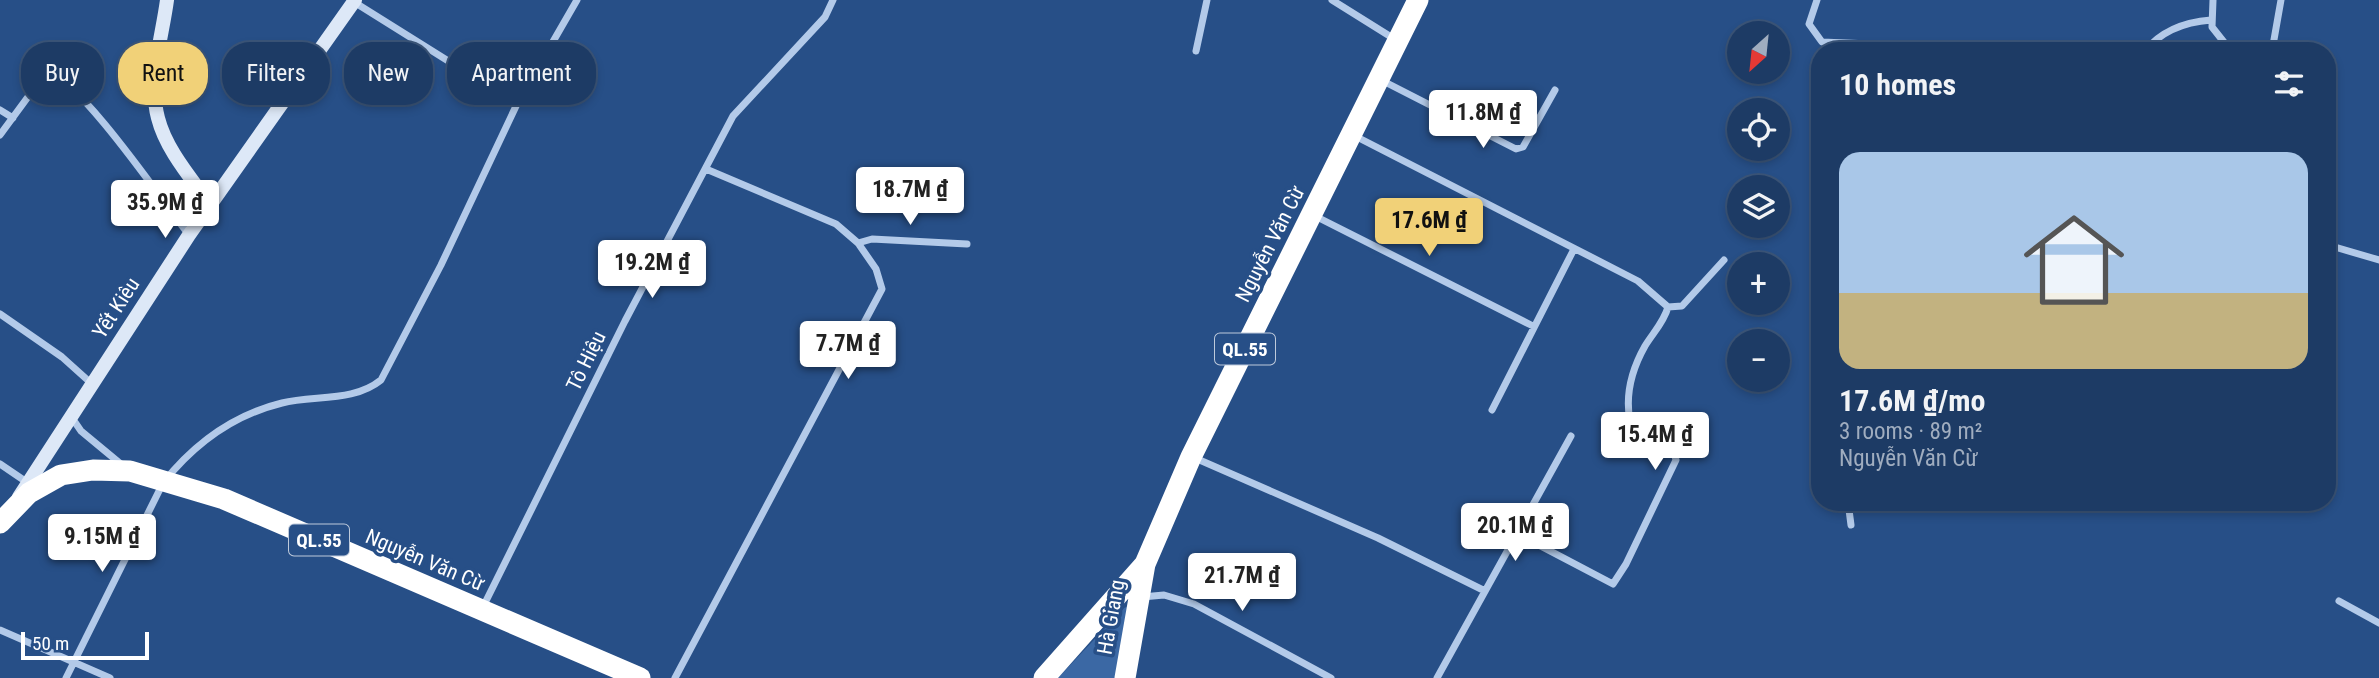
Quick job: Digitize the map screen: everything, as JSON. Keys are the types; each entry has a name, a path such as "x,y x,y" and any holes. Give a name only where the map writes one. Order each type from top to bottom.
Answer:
{"highway":[{"name":"Nguyễn Văn Cừ","path":"1044,678 1145,564 1191,457 1381,80 1397,40 1418,0"},
{"name":"Nguyễn Văn Cừ","path":"0,523 14,505 61,475 93,470 130,471 224,499 640,678"},
{"name":"Hà Giang","path":"1125,678 1142,597 1145,564"}],"street":[{"path":"167,0 155,82 158,119 175,155 211,206"},
{"path":"553,42 577,0"},
{"name":"Tô Hiệu","path":"481,611 625,321 733,116 825,17 833,0"},
{"path":"1196,51 1207,0"},
{"path":"1332,0 1397,40"},
{"path":"1817,0 1809,24 1822,42"},
{"path":"2213,0 2211,20 2217,36 2223,42"},
{"path":"2274,42 2281,0"},
{"path":"355,1 447,59"},
{"name":"Yết Kiêu","path":"14,505 189,235 355,1"},
{"path":"2155,42 2166,32 2194,22 2211,20"},
{"path":"0,135 42,80 50,75 63,79 89,104 189,235"},
{"path":"1381,80 1516,149 1523,147 1555,90"},
{"path":"66,678 163,483 200,442 248,414 282,403 369,390 381,380 441,265 517,105"},
{"path":"0,110 13,118"},
{"path":"1353,135 1637,281 1668,307 1682,306 1724,260"},
{"path":"676,678 813,417 880,296 881,280 858,243 836,224 706,169"},
{"path":"1312,214 1533,327"},
{"path":"858,243 872,239 967,244"},
{"path":"2336,247 2379,260"},
{"path":"1492,410 1574,249"},
{"path":"1516,533 1613,584 1676,460 1675,453 1661,440 1630,421 1627,408 1627,393 1645,347 1668,307"},
{"path":"0,314 62,357 93,384"},
{"path":"70,415 81,431 130,471"},
{"path":"1437,678 1483,590 1571,436"},
{"path":"1191,457 1365,532 1483,590"},
{"path":"0,464 28,483"},
{"path":"1849,511 1851,525"},
{"path":"1142,597 1164,595 1194,604 1331,678"},
{"path":"2339,601 2379,623"},
{"path":"0,631 110,678"}],"shaded area":[{"path":"1131,605 1121,678 1058,678 1124,608"}]}
